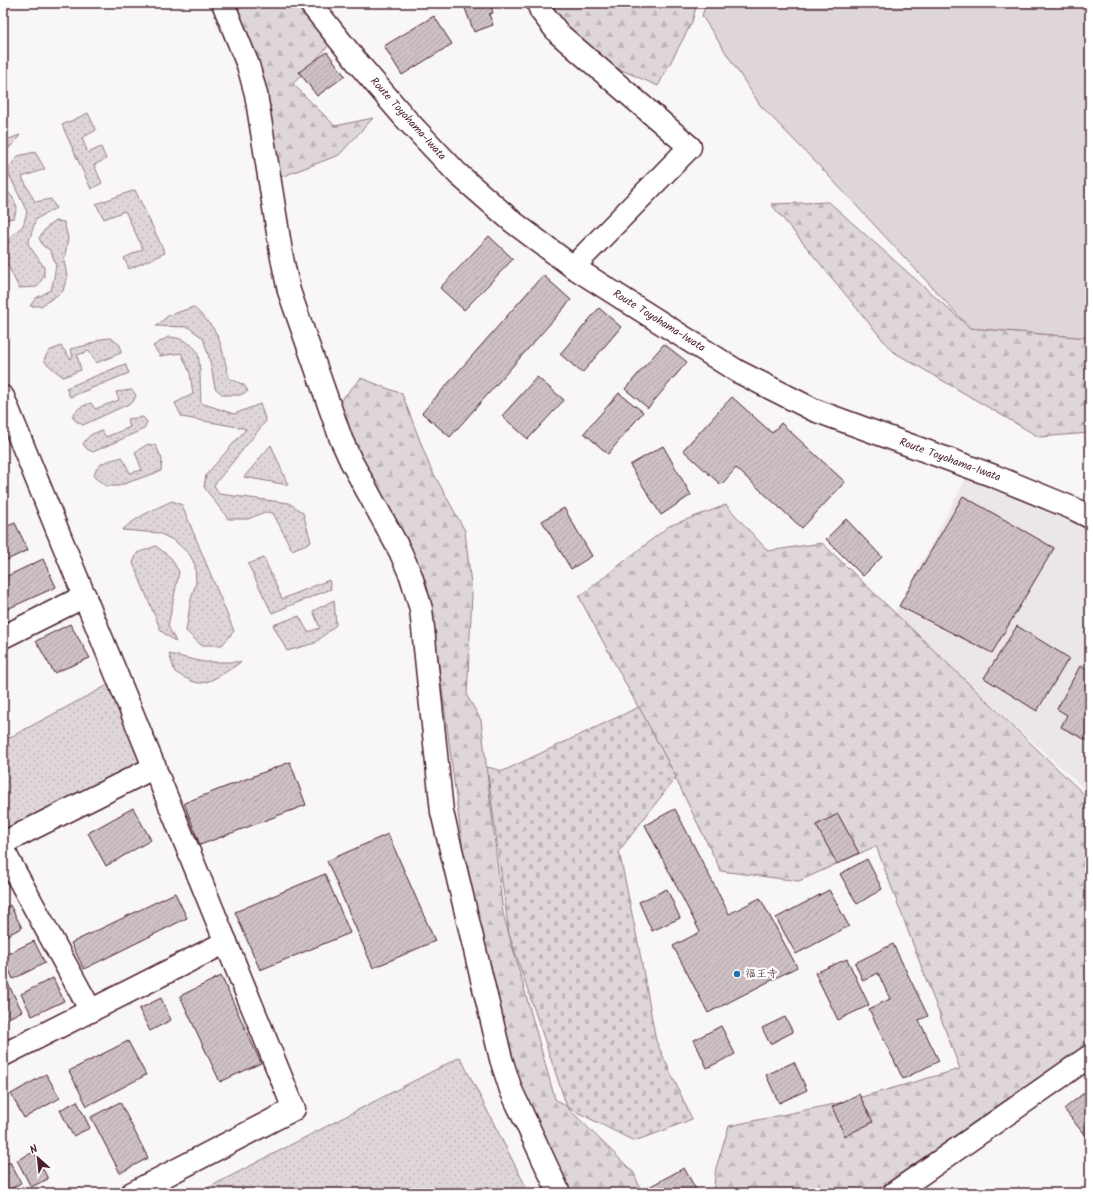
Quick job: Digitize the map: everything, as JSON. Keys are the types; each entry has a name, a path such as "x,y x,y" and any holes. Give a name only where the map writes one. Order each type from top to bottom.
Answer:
{"street":[{"path":"222,3 248,64 256,94 282,258 289,291 341,439 351,461 403,557 411,576 421,609 442,812 501,1059 511,1090 559,1193"},
{"name":"Route Toyohama-Iwata","path":"310,3 357,62 405,118 458,174 513,222 573,267 737,371 816,411 994,476 1072,508 1090,517"},
{"path":"538,3 541,11 559,34 690,147 573,267"},
{"path":"3,397 294,1109 132,1193"},
{"path":"3,637 85,596"},
{"path":"3,843 155,767"},
{"path":"3,850 91,1011"},
{"path":"3,1056 226,942"},
{"path":"894,1193 1090,1056"}],"shaded area":[{"path":"972,467 1090,519 1090,794 894,615"}],"green space":[{"path":"229,3 297,3 330,44 293,84 335,126 373,118 339,155 281,177 265,152"},
{"path":"538,3 697,3 692,22 658,86 576,50"},
{"path":"706,3 1090,3 1090,338 970,328 827,174 760,105 702,16"},
{"path":"88,113 96,130 82,138 88,153 101,147 106,159 94,165 102,183 91,189 62,125"},
{"path":"20,135 12,145 3,154 3,141"},
{"path":"35,152 45,169 22,177 35,202 51,199 56,208 36,219 28,244 44,267 44,276 37,287 19,288 3,255 3,252 11,236 23,226 27,212 7,170 18,156"},
{"path":"3,186 13,198 17,207 14,218 3,220"},
{"path":"135,190 165,253 129,269 124,258 143,249 125,211 104,219 96,204"},
{"path":"829,202 970,328 1090,338 1090,433 1039,437 892,351 771,204"},
{"path":"55,221 64,222 68,238 64,261 67,276 63,291 41,306 30,306 36,298 51,290 56,264 50,250 43,246 39,238 46,228"},
{"path":"193,307 209,323 216,333 222,349 229,378 244,385 248,391 240,395 223,395 215,388 210,361 203,338 188,327 156,326 168,316"},
{"path":"168,337 183,340 190,344 198,354 200,367 201,403 234,414 260,404 266,421 214,485 219,494 289,503 303,513 311,542 292,550 273,513 265,512 248,519 228,519 204,487 206,475 246,429 182,417 175,403 193,394 190,373 181,353 160,356 153,346"},
{"path":"111,338 120,345 121,353 96,363 89,351 77,355 81,370 63,377 46,363 44,359 49,351 61,346 71,359 73,356 70,349 88,345 101,339"},
{"path":"125,364 129,373 70,397 66,388"},
{"path":"361,378 402,394 430,467 465,531 472,594 467,696 481,720 503,913 555,1099 567,1107 634,1173 642,1193 560,1193 514,1097 477,959 437,650 331,411"},
{"path":"132,390 136,395 133,402 83,425 72,417 78,409 85,405 91,403 95,409 119,400 116,392"},
{"path":"143,417 147,422 144,429 93,452 87,449 83,444 89,436 93,434 102,431 106,437 130,427 127,419"},
{"path":"148,444 156,446 162,459 161,471 118,486 106,486 94,477 95,472 104,462 122,457 130,473 142,470 135,452"},
{"path":"271,445 288,485 244,477"},
{"path":"172,501 182,505 234,631 222,645 201,645 186,631 191,599 196,583 195,565 190,555 175,541 159,533 122,530 152,510"},
{"path":"726,505 768,551 822,543 1090,800 1090,1044 872,1193 713,1193 716,1168 729,1126 844,1102 960,1069 876,846 799,881 721,871 666,759 579,597 669,526"},
{"path":"156,546 171,558 179,572 168,626 176,642 161,631 133,563 137,553"},
{"path":"264,558 282,599 329,580 331,589 272,613 248,564"},
{"path":"334,600 336,625 315,643 287,651 273,625 299,616 308,632 320,628 313,611"},
{"path":"169,654 204,662 241,662 210,681 198,683 175,672"},
{"path":"110,684 145,765 3,832 3,741"},
{"path":"639,707 676,777 619,851 656,1041 692,1119 634,1141 567,1107 509,934 487,767 503,771"},
{"path":"460,1057 529,1193 198,1193"}],"building":[{"path":"463,3 490,3 493,13 489,14 493,25 474,32"},
{"path":"434,16 452,44 402,75 384,46"},
{"path":"327,52 345,76 317,96 299,72"},
{"path":"489,236 513,259 464,310 440,288"},
{"path":"543,275 571,300 450,437 422,413"},
{"path":"599,308 621,327 582,373 560,354"},
{"path":"664,344 687,362 648,408 625,389"},
{"path":"537,377 564,400 528,439 502,416"},
{"path":"619,393 643,412 608,454 584,433"},
{"path":"732,397 772,433 781,423 845,482 802,528 736,468 721,485 683,450"},
{"path":"663,446 691,495 661,515 630,465"},
{"path":"963,496 1054,548 992,653 899,606"},
{"path":"564,508 592,556 571,569 542,521"},
{"path":"846,519 882,557 863,576 826,539"},
{"path":"15,523 28,550 3,562 3,528"},
{"path":"43,559 56,587 3,611 3,578"},
{"path":"70,624 90,658 54,673 36,641"},
{"path":"1017,626 1069,658 1037,711 984,678"},
{"path":"1080,666 1090,671 1090,742 1061,727 1067,715 1057,709"},
{"path":"290,762 306,805 200,845 184,803"},
{"path":"133,808 151,840 106,866 88,833"},
{"path":"675,809 729,914 760,898 797,967 708,1013 673,946 700,932 645,825"},
{"path":"838,814 859,853 837,864 816,825"},
{"path":"388,834 435,941 373,968 327,861"},
{"path":"867,859 882,889 857,904 840,874"},
{"path":"325,874 350,933 260,970 235,912"},
{"path":"667,889 680,918 652,931 639,902"},
{"path":"829,890 849,926 796,954 776,918"},
{"path":"175,893 187,918 84,969 71,943"},
{"path":"10,905 22,928 3,937 3,909"},
{"path":"34,941 45,963 13,979 3,956"},
{"path":"893,944 928,1016 919,1020 939,1061 903,1079 869,1009 890,999 878,973 863,981 855,963"},
{"path":"847,959 869,1005 838,1020 815,973"},
{"path":"3,974 22,1011 3,1021"},
{"path":"221,976 261,1063 220,1082 180,996"},
{"path":"53,978 64,1001 32,1016 21,994"},
{"path":"161,998 171,1020 150,1031 139,1009"},
{"path":"785,1017 793,1032 770,1044 762,1028"},
{"path":"721,1026 735,1054 707,1068 694,1040"},
{"path":"128,1041 146,1075 87,1106 69,1071"},
{"path":"794,1062 807,1090 779,1103 766,1075"},
{"path":"46,1074 60,1098 24,1118 11,1094"},
{"path":"1090,1088 1090,1133 1086,1137 1064,1109"},
{"path":"859,1094 873,1122 845,1136 832,1107"},
{"path":"77,1101 90,1128 73,1136 60,1110"},
{"path":"120,1102 148,1158 120,1173 91,1117"},
{"path":"34,1152 48,1179 31,1187 17,1160"},
{"path":"10,1162 21,1183 3,1193 3,1166"},
{"path":"684,1168 698,1193 652,1193 649,1187"},
{"path":"946,1187 951,1193 938,1193"}],"place":[{"name":"福王寺","path":"737,974"}]}
